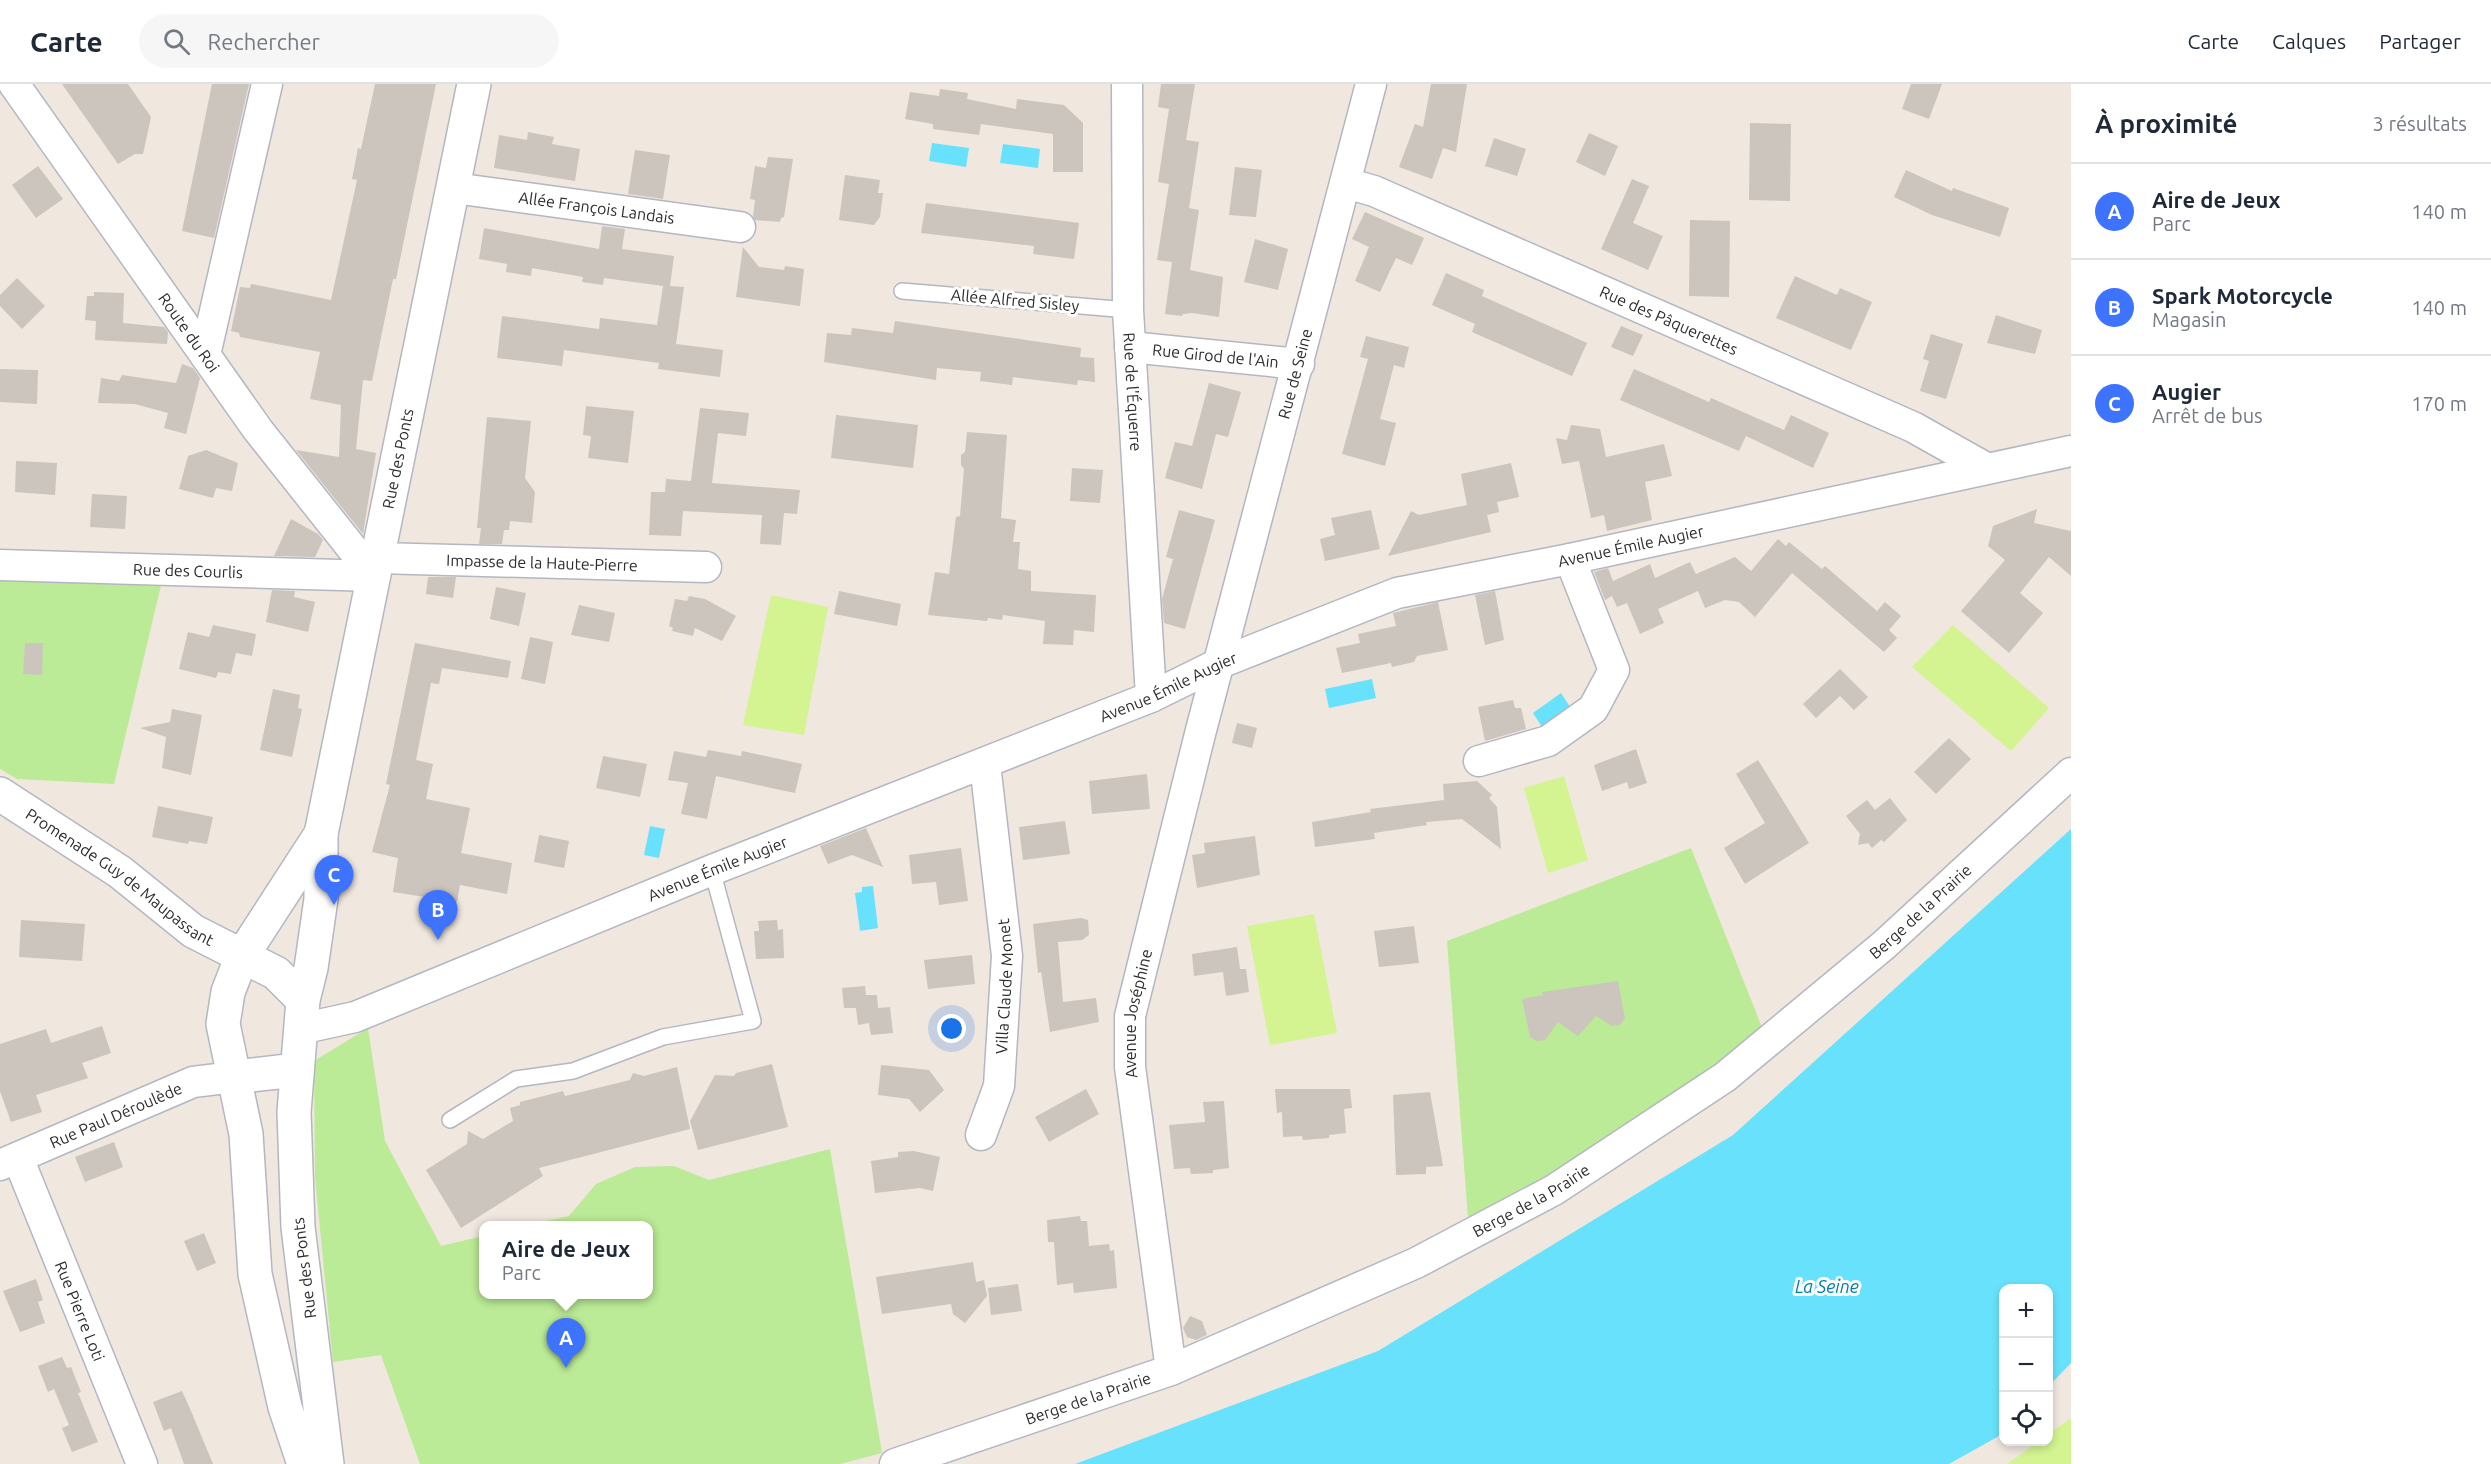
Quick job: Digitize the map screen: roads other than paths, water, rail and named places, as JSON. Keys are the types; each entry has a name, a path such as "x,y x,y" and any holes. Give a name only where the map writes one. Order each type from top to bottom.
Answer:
{"main road":[{"name":"Rue des Ponts","path":"327,1464 298,1227 294,1112 302,1015 321,899 321,834 474,84"},
{"name":"Promenade Guy de Maupassant","path":"0,794 120,873 192,931 276,973 302,1015"},
{"name":"Rue des Ponts","path":"234,1077 223,1024 228,992 242,956 321,834"},
{"path":"296,1070 234,1077 246,1134 255,1274 285,1407 304,1464"}],"street":[{"name":"Route du Roi","path":"14,84 258,430 376,567"},
{"path":"205,355 267,84"},
{"name":"Rue de l'Équerre","path":"1127,84 1128,309 1151,697"},
{"name":"Rue de Seine","path":"1220,663 1371,84"},
{"name":"Rue des Pâquerettes","path":"1346,183 1374,191 1913,427 1986,468"},
{"name":"Allée François Landais","path":"454,188 740,227"},
{"name":"Rue Girod de l'Ain","path":"1130,347 1299,364"},
{"name":"Avenue Émile Augier","path":"302,1015 355,1017 712,870 1151,697 1220,663 1397,593 1570,559 2071,451"},
{"path":"1479,761 1548,741 1593,709 1614,670 1570,559"},
{"name":"Rue des Courlis","path":"0,565 376,567"},
{"name":"Impasse de la Haute-Pierre","path":"376,567 706,567"},
{"name":"Avenue Joséphine","path":"1171,1370 1130,1067 1130,1016 1220,663"},
{"name":"Villa Claude Monet","path":"981,1135 999,1086 1008,956 985,764"},
{"name":"Berge de la Prairie","path":"895,1464 1171,1370 1416,1263 1549,1193 1725,1077 1884,945 2071,773"},
{"name":"Rue Paul Déroulède","path":"9,1162 193,1082 234,1077"},
{"name":"Rue Pierre Loti","path":"9,1162 142,1464"}],"lane":[{"name":"Allée Alfred Sisley","path":"902,291 1128,309"},
{"path":"450,1120 516,1079 573,1071 663,1037 753,1021 712,870"}],"water":[{"path":"932,143 969,148 966,167 929,161"},
{"path":"1003,144 1040,149 1038,168 1000,163"},
{"path":"1372,679 1376,698 1329,708 1325,689"},
{"path":"1561,693 1570,707 1542,727 1533,713"},
{"path":"650,826 665,829 659,858 644,855"},
{"name":"La Seine","path":"2071,829 2071,1363 2053,1382 2053,1284 1999,1284 1999,1436 1949,1464 1075,1464 1378,1351 1733,1135"},
{"path":"873,886 878,928 860,931 855,893 862,892 862,887"}],"place":[{"name":"Augier","path":"334,905"},
{"name":"Spark Motorcycle","path":"438,940"},
{"name":"Aire de Jeux","path":"566,1368"}]}
